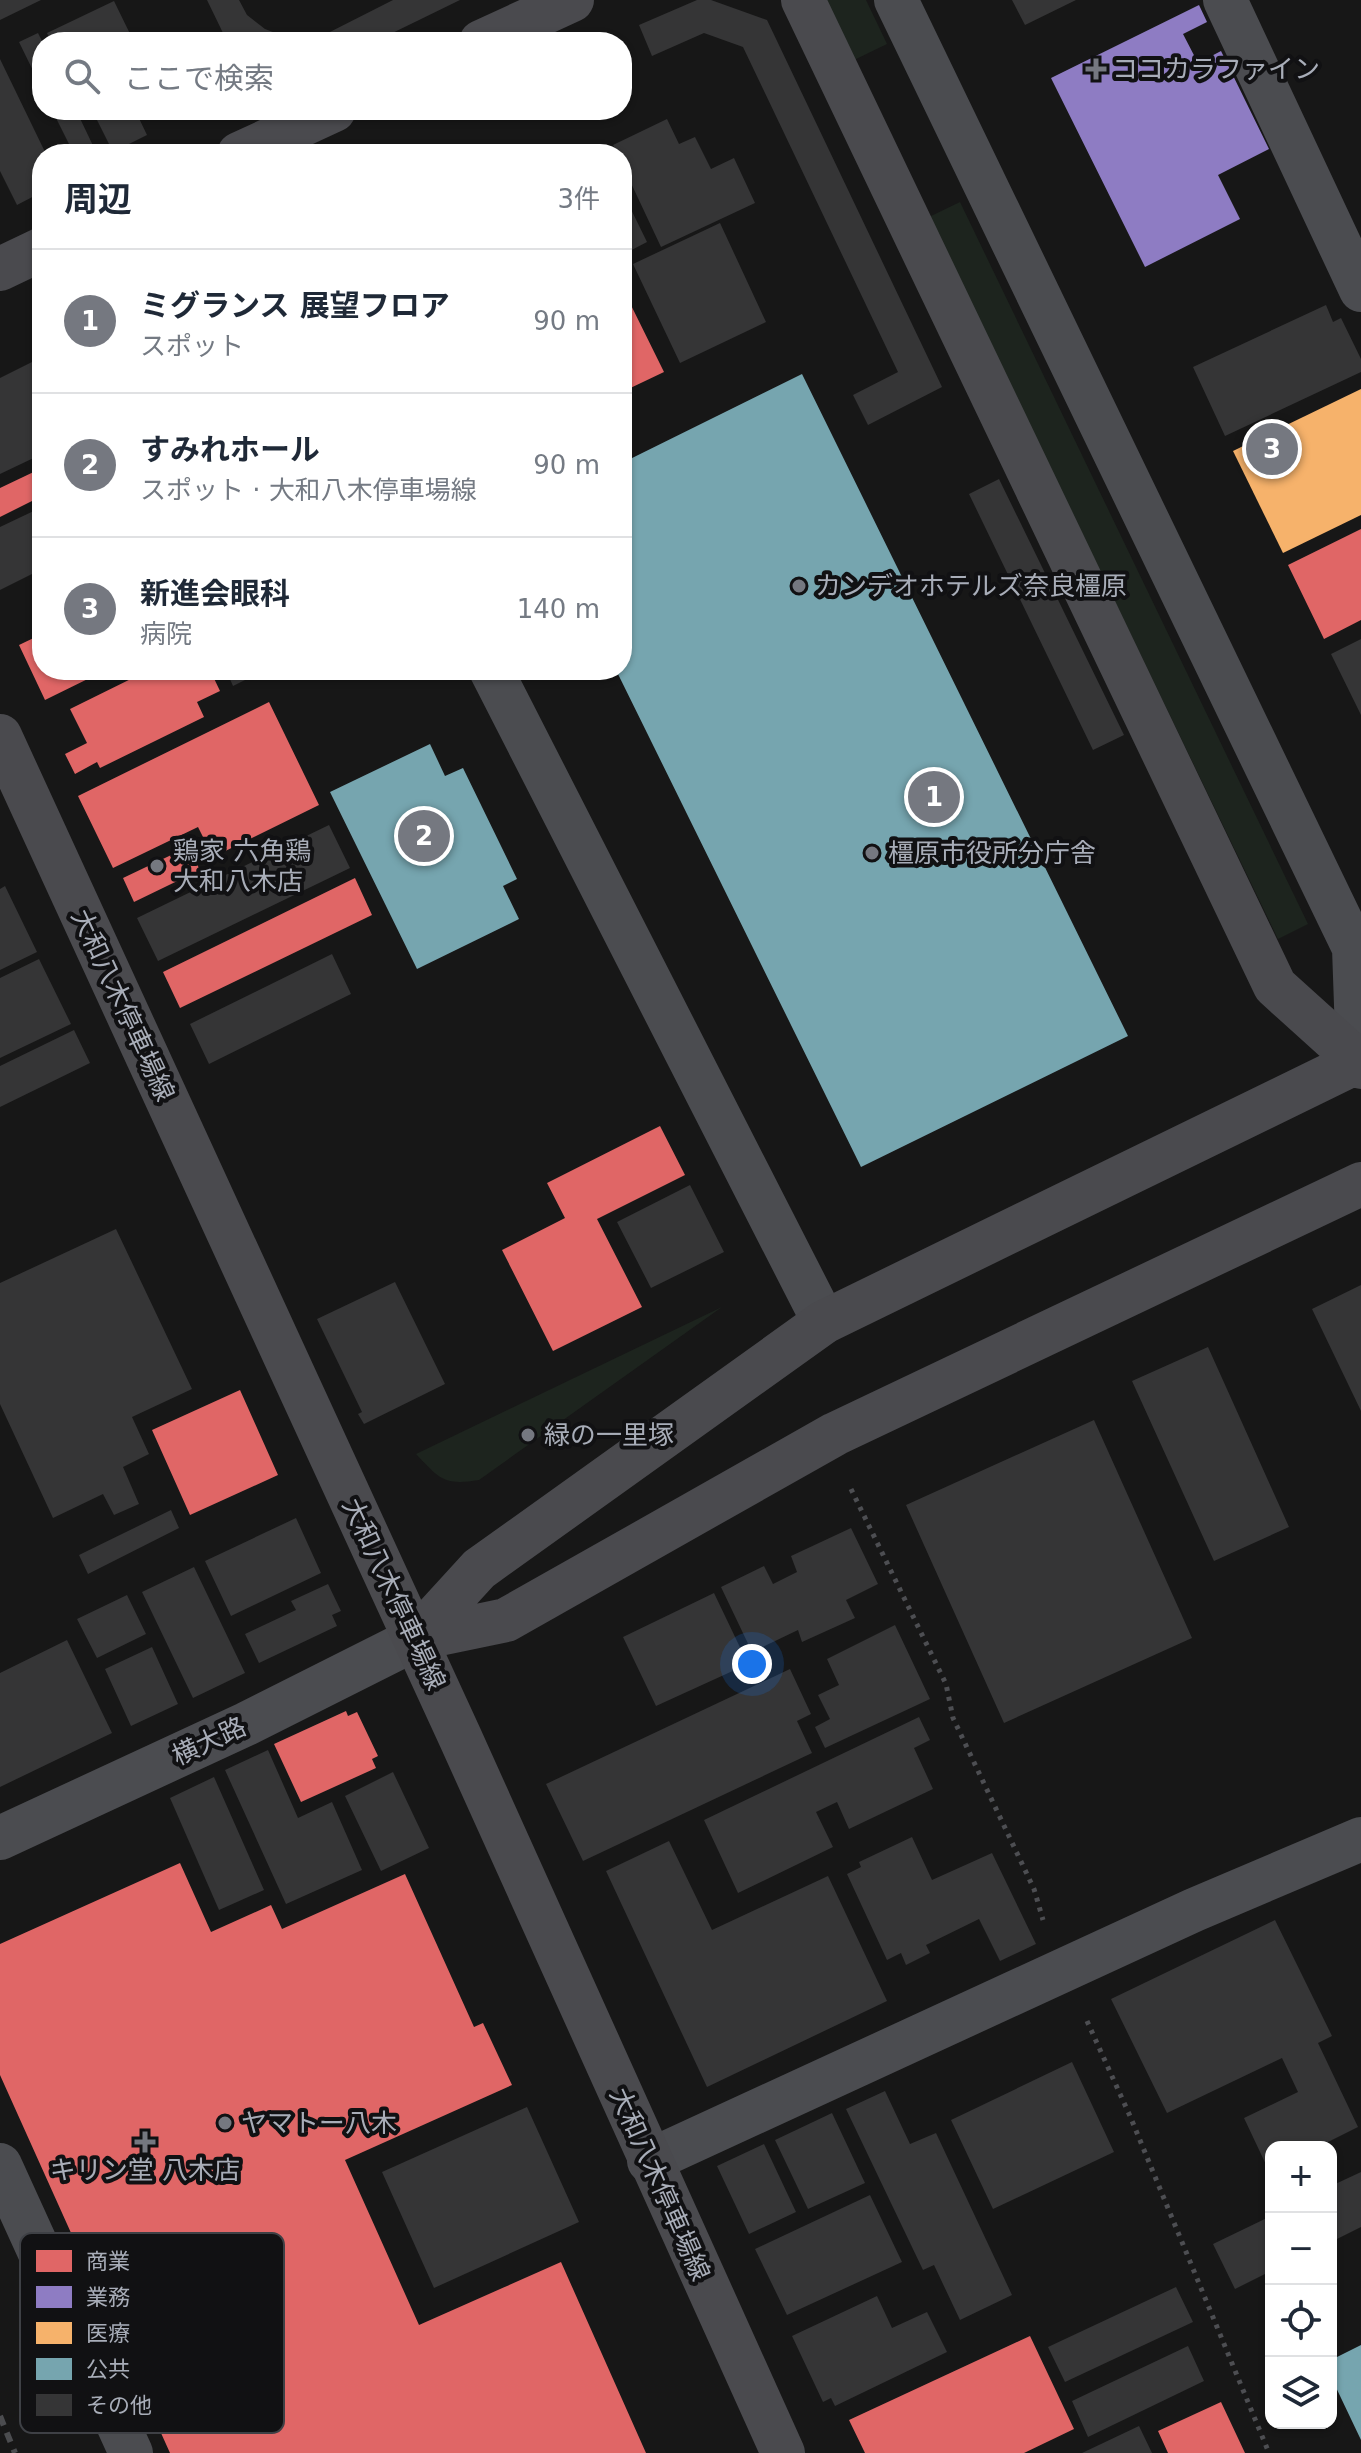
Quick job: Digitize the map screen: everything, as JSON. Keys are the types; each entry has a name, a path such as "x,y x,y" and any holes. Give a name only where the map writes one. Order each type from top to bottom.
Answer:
{"street":[{"path":"503,32 572,0"},
{"path":"803,0 1275,986 1360,1063"},
{"path":"896,0 1354,948 1360,1063"},
{"path":"1225,0 1361,290"},
{"path":"261,144 312,120"},
{"path":"0,269 32,254"},
{"path":"496,680 824,1322"},
{"name":"大和八木停車場線","path":"0,736 415,1639 783,2453"},
{"path":"415,1639 479,1569 824,1322 1360,1063"},
{"path":"415,1639 506,1620 835,1434 1361,1184"},
{"name":"横大路","path":"0,1838 246,1724 415,1639"},
{"path":"649,2161 1194,1910 1361,1839"},
{"path":"0,2165 31,2233"},
{"path":"122,2433 131,2453"}],"shaded area":[{"path":"825,0 866,0 887,44 854,60"},
{"path":"960,202 1308,924 1278,939 929,217"},
{"path":"722,1307 479,1480 449,1481 430,1469 416,1454"}],"building: 商業":[{"path":"632,307 664,372 632,387"},
{"path":"32,473 32,501 0,517 0,488"},
{"path":"1361,529 1361,620 1324,639 1288,565"},
{"path":"32,639 32,672 19,645"},
{"path":"36,680 86,680 45,700"},
{"path":"129,680 215,680 220,691 197,702 204,717 100,768 97,762 75,774 65,754 87,743 70,709"},
{"path":"269,702 319,805 213,857 198,827 113,868 78,796"},
{"path":"188,847 200,870 134,902 123,878"},
{"path":"355,878 372,915 180,1008 163,972"},
{"path":"660,1126 685,1175 597,1219 642,1307 553,1351 502,1250 565,1218 547,1183"},
{"path":"240,1390 278,1475 190,1515 152,1430"},
{"path":"346,1711 348,1716 357,1712 378,1756 372,1759 376,1768 301,1802 274,1744"},
{"name":"ヤマトー八木","path":"180,1863 211,1932 271,1905 282,1929 405,1874 474,2027 483,2023 512,2085 345,2160 419,2325 561,2262 646,2453 170,2453 161,2433 284,2433 284,2233 71,2233 0,2075 0,1944"},
{"path":"1030,2336 1074,2429 1024,2453 865,2453 849,2420"},
{"path":"1221,2402 1245,2453 1168,2453 1158,2431"}],"building: 業務":[{"path":"1199,5 1207,22 1183,34 1198,63 1221,51 1269,149 1218,175 1240,219 1145,267 1051,78"}],"building: 医療":[{"path":"1361,389 1361,515 1283,553 1233,451"}],"building: 公共":[{"name":"橿原市役所分庁舎","path":"802,374 1128,1036 861,1167 621,680 632,680 632,458"},
{"path":"430,744 445,776 463,768 517,879 503,886 519,919 417,969 330,792"},
{"path":"1361,2345 1361,2440 1337,2390 1337,2357"}],"building: その他":[{"path":"0,0 41,0 0,20"},
{"path":"207,0 239,0 247,15 273,32 223,32"},
{"path":"393,0 460,0 394,32 330,32"},
{"path":"697,0 711,0 767,20 942,387 868,425 853,395 898,372 743,47 704,33 652,56 639,25"},
{"path":"1012,0 1076,0 1025,25"},
{"path":"114,1 129,32 49,32"},
{"path":"32,36 32,69 19,42"},
{"path":"0,59 41,144 32,144 32,197 17,205 0,171"},
{"path":"667,119 679,144 695,137 711,169 734,158 755,203 661,247 632,185 632,144 615,144"},
{"path":"57,120 81,120 92,144 69,144"},
{"path":"97,120 140,120 147,135 129,144 109,144"},
{"path":"632,211 647,242 632,250"},
{"path":"720,223 766,322 680,363 633,264"},
{"path":"1326,305 1333,322 1341,318 1361,359 1361,372 1225,436 1193,367"},
{"path":"32,362 32,459 0,474 0,378"},
{"path":"999,479 1124,735 1093,750 969,494"},
{"path":"32,512 32,574 0,590 0,527"},
{"path":"1361,639 1361,715 1331,654"},
{"path":"230,680 245,680 233,686"},
{"path":"329,825 350,868 158,961 137,918"},
{"path":"5,886 37,952 0,970 0,889"},
{"path":"332,954 351,994 209,1064 190,1024"},
{"path":"39,959 71,1024 0,1058 0,978"},
{"path":"74,1030 90,1063 0,1107 0,1066"},
{"path":"690,1185 724,1252 651,1288 617,1222"},
{"path":"116,1229 192,1389 132,1417 149,1454 123,1467 139,1504 114,1515 103,1494 53,1518 0,1404 0,1283"},
{"path":"395,1282 445,1384 364,1424 358,1414 362,1412 317,1319"},
{"path":"1361,1285 1361,1411 1312,1309"},
{"path":"1208,1347 1289,1527 1214,1561 1132,1381"},
{"path":"1094,1420 1192,1638 1004,1723 906,1505"},
{"path":"171,1510 179,1528 88,1574 79,1555"},
{"path":"296,1518 321,1573 231,1616 205,1561"},
{"path":"851,1528 878,1584 846,1600 855,1618 802,1642 798,1630 752,1652 721,1587 764,1566 773,1584 797,1572 791,1556"},
{"path":"194,1567 245,1673 193,1698 142,1592"},
{"path":"328,1584 341,1611 332,1615 337,1626 259,1663 245,1634 296,1610 291,1601"},
{"path":"714,1593 748,1664 656,1706 623,1637"},
{"path":"127,1595 146,1634 97,1658 77,1619"},
{"path":"895,1625 930,1699 825,1748 815,1727 830,1719 818,1695 839,1685 827,1659"},
{"path":"67,1640 112,1733 0,1787 0,1673"},
{"path":"152,1647 178,1704 131,1726 105,1669"},
{"path":"790,1669 811,1714 797,1721 812,1753 583,1861 546,1784"},
{"path":"919,1717 930,1740 914,1748 933,1789 849,1829 837,1802 816,1812 833,1847 738,1893 704,1820"},
{"path":"268,1750 298,1818 332,1802 362,1870 286,1904 225,1770"},
{"path":"393,1772 429,1848 381,1871 345,1796"},
{"path":"214,1777 264,1890 219,1910 170,1798"},
{"path":"912,1837 932,1880 992,1853 1036,1944 1000,1961 979,1919 926,1945 930,1953 906,1965 901,1953 887,1960 847,1874 861,1867 859,1862"},
{"path":"669,1841 712,1930 828,1876 887,2001 707,2087 606,1871"},
{"path":"1275,1920 1332,2036 1318,2043 1358,2127 1330,2141 1265,2141 1265,2163 1244,2118 1298,2092 1282,2058 1167,2113 1111,1999"},
{"path":"1072,2062 1114,2152 993,2209 951,2120"},
{"path":"885,2091 910,2144 936,2133 1012,2295 960,2320 934,2265 923,2270 846,2109"},
{"path":"527,2107 579,2222 434,2288 382,2172"},
{"path":"832,2113 865,2183 808,2209 775,2140"},
{"path":"764,2144 796,2212 749,2234 717,2166"},
{"path":"1361,2172 1361,2227 1337,2239 1337,2213 1337,2183"},
{"path":"870,2195 902,2262 787,2315 755,2249"},
{"path":"1265,2219 1265,2274 1235,2289 1213,2244"},
{"path":"1176,2287 1193,2322 1065,2382 1048,2347"},
{"path":"877,2296 892,2328 927,2312 947,2352 835,2406 831,2398 823,2402 792,2336"},
{"path":"1188,2346 1204,2381 1088,2437 1072,2401"},
{"path":"1139,2426 1152,2453 1082,2453"}],"railway":[{"path":"0,2416 15,2453"}],"place":[{"name":"ココカラファイン","path":"1096,69"},
{"name":"新進会眼科","path":"1272,449"},
{"name":"カンデオホテルズ奈良橿原","path":"799,586"},
{"name":"ミグランス 展望フロア","path":"934,797"},
{"name":"すみれホール","path":"424,836"},
{"name":"橿原市役所分庁舎","path":"872,853"},
{"name":"鶏家 六角鶏 大和八木店","path":"157,866"},
{"name":"緑の一里塚","path":"528,1435"},
{"name":"ヤマトー八木","path":"225,2123"},
{"name":"キリン堂 八木店","path":"145,2142"}]}
